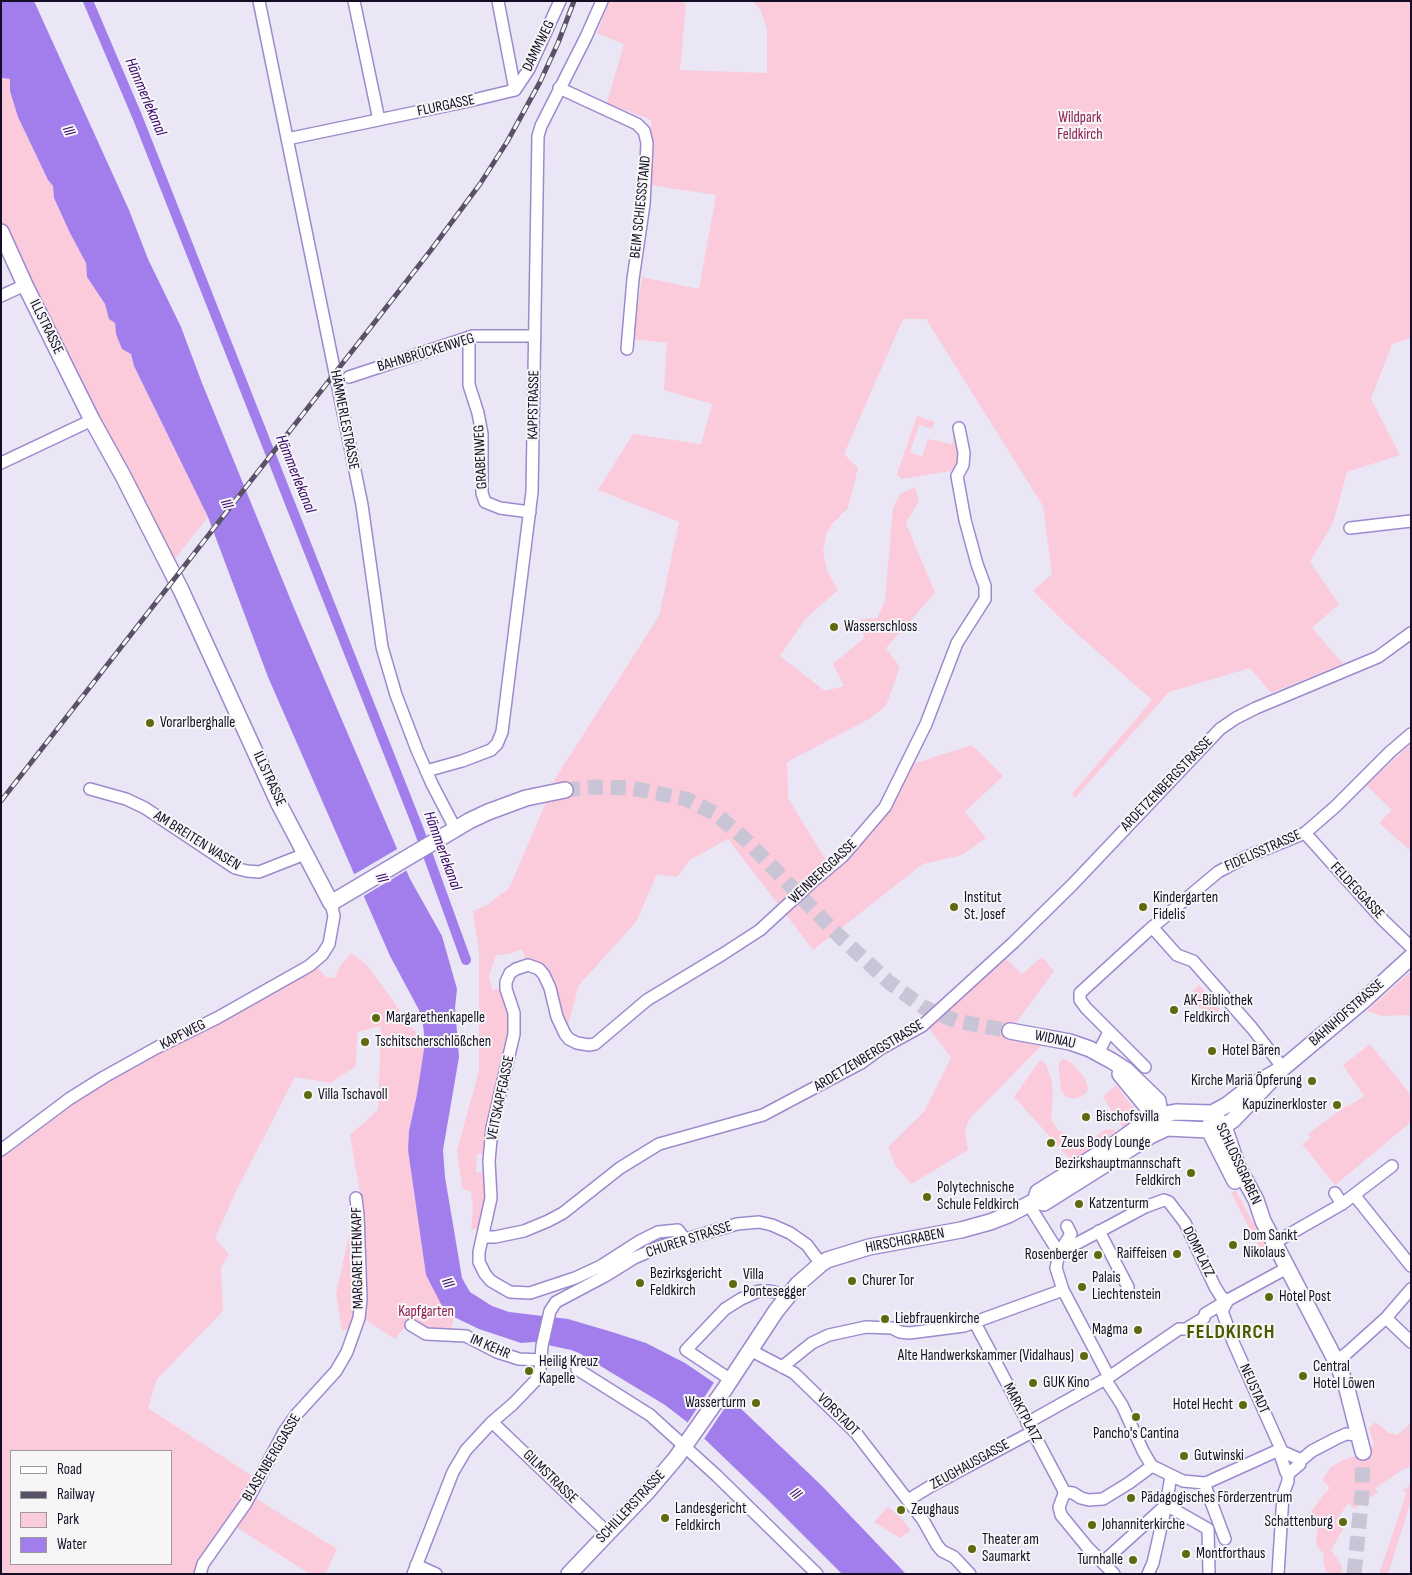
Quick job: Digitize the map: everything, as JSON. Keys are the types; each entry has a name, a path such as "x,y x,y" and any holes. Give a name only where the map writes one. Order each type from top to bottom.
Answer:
{"main road":[{"name":"ILLSTRASSE","path":"1,232 92,420 182,590 278,802 331,903"},
{"path":"331,903 469,821 502,806 526,798 566,790"},
{"name":"BAHNHOFSTRASSE","path":"1224,1126 1234,1120 1283,1068 1411,957"},
{"name":"WIDNAU","path":"1010,1031 1070,1042 1098,1053 1112,1061 1126,1070 1154,1096 1158,1101 1163,1121"},
{"name":"BAHNHOFSTRASSE","path":"1212,1113 1283,1068"},
{"name":"HIRSCHGRABEN","path":"728,1385 786,1298 803,1279 828,1260 869,1247 961,1230 990,1222 1032,1203 1044,1203 1152,1135 1163,1121 1176,1112 1212,1113"},
{"name":"SCHLOSSGRABEN","path":"1212,1113 1224,1126 1237,1165 1256,1200 1263,1221 1336,1361 1346,1385 1363,1452"},
{"name":"SCHLOSSGRABEN","path":"1212,1113 1209,1130 1247,1204 1263,1221"},
{"path":"1163,1121 1209,1130 1224,1126"},
{"name":"SCHILLERSTRASSE","path":"568,1574 648,1491 689,1440 728,1385"}],"street":[{"name":"HÄMMERLESTRASSE","path":"259,1 362,505 382,648 396,695 426,771 456,830"},
{"path":"354,1 378,120"},
{"path":"498,1 516,90"},
{"name":"DAMMWEG","path":"516,90 529,69 560,1"},
{"name":"KAPFSTRASSE","path":"426,771 484,753 497,744 505,714 533,479 538,136 559,88 586,38 602,1"},
{"name":"BEIM SCHIESSSTAND","path":"559,88 637,124 644,131 647,143 644,204 633,280 627,349"},
{"name":"FLURGASSE","path":"287,139 516,90"},
{"path":"1,296 25,285"},
{"name":"BAHNBRÜCKENWEG","path":"349,377 473,336 535,336"},
{"name":"GRABENWEG","path":"470,337 470,385 482,434 482,493 485,502 500,508 530,512"},
{"path":"1,463 92,420"},
{"name":"WEINBERGGASSE","path":"522,967 534,966 544,975 550,988 557,1017 569,1039 580,1044 595,1044 647,1000 760,930 843,856 885,807 926,724 957,643 985,599 985,586 965,520 957,476 963,465 964,453 959,428"},
{"path":"1350,528 1411,521"},
{"name":"ARDETZENBERGSTRASSE","path":"483,1237 495,1237 524,1231 548,1221 563,1213 620,1168 659,1144 764,1115 854,1067 880,1049 922,1026 1014,942 1220,730 1236,718 1256,708 1378,657 1411,633"},
{"name":"FIDELISSTRASSE","path":"1109,1032 1086,1008 1079,998 1080,993 1152,927 1218,872 1246,857 1305,834 1411,734"},
{"name":"AM BREITEN WASEN","path":"90,789 126,799 145,808 235,868 247,872 259,872 305,854"},
{"name":"FELDEGGASSE","path":"1305,834 1383,920 1411,947"},
{"name":"KAPFWEG","path":"1,1150 69,1099 104,1077 156,1048 217,1018 309,966 322,956 329,944 334,916 331,903"},
{"path":"1152,927 1177,955 1193,961 1252,1028 1283,1068"},
{"name":"VEITSKAPFGASSE","path":"483,1237 491,1198 489,1161 492,1128 514,1034 514,1013 506,989 506,982 510,973 522,967"},
{"path":"1098,1053 1109,1032 1145,1067"},
{"path":"1274,1243 1355,1196 1392,1166"},
{"path":"1335,1193 1342,1204"},
{"path":"1355,1196 1411,1266"},
{"name":"MARGARETHENKAPF","path":"356,1198 361,1299 359,1318"},
{"name":"DOMPLATZ","path":"1100,1231 1155,1202 1164,1200 1169,1202 1192,1236 1215,1287 1222,1298 1228,1300"},
{"path":"1032,1203 1059,1253"},
{"name":"CHURER STRASSE","path":"541,1360 542,1346 552,1307 634,1258 684,1238 737,1224 759,1222 775,1226 799,1238 821,1264"},
{"path":"1067,1226 1071,1234 1059,1253 1056,1268 1064,1290 1122,1405 1143,1452 1152,1466 1183,1480 1204,1483 1281,1450 1300,1461"},
{"path":"483,1237 479,1252 481,1268 491,1281 510,1292 520,1294 530,1293 575,1278 601,1266 658,1232 678,1230 684,1238"},
{"path":"1059,1253 1100,1231 1128,1287"},
{"name":"ZEUGHAUSGASSE","path":"908,1500 1107,1378 1180,1329 1186,1329 1204,1318 1205,1314 1228,1300 1287,1268"},
{"path":"1336,1361 1386,1318 1411,1289"},
{"path":"782,1367 820,1338 852,1329 892,1328 900,1332 909,1333 939,1330 976,1323 1064,1290"},
{"path":"728,1385 686,1350 725,1309 741,1299 759,1291 769,1291 786,1298"},
{"name":"NEUSTADT","path":"1228,1300 1222,1311 1234,1344 1281,1450 1280,1454 1288,1474 1288,1481 1283,1495 1278,1574"},
{"name":"BLASENBERGGASSE","path":"200,1574 204,1564 246,1503 284,1432 296,1415 336,1371 347,1352 359,1318"},
{"path":"1386,1318 1411,1342"},
{"name":"MARKTPLATZ","path":"976,1323 1062,1497 1061,1515 1114,1574"},
{"name":"IM KEHR","path":"411,1325 426,1334 466,1336 497,1352 519,1360 541,1360"},
{"name":"VORSTADT","path":"750,1350 802,1380 856,1432 923,1520 937,1546 954,1557 970,1574"},
{"path":"436,1574 414,1569 453,1472 466,1450 532,1384 540,1370 541,1360"},
{"path":"577,1369 689,1440 717,1476 817,1574"},
{"name":"GILMSTRASSE","path":"492,1422 608,1533"},
{"path":"1288,1474 1296,1469 1304,1457 1335,1439 1346,1434 1359,1435"},
{"path":"1062,1497 1073,1493 1084,1499 1104,1499 1130,1483 1152,1466"},
{"path":"1148,1574 1154,1563 1171,1476"},
{"path":"1204,1483 1217,1542 1209,1572"},
{"path":"1166,1505 1208,1529 1217,1542"},
{"path":"1101,1560 1166,1505"}],"green space":[{"name":"Wildpark Feldkirch","path":"609,1 676,1 686,3 680,70 767,73 767,29 760,9 752,1 1411,1 1411,338 1392,344 1371,399 1400,455 1347,472 1333,523 1310,562 1339,604 1312,628 1343,664 1271,693 1250,668 1169,692 1075,798 1072,794 1152,700 1065,623 1033,591 1052,574 1043,506 926,319 903,319 844,454 858,468 848,508 833,523 826,534 823,551 827,571 838,590 806,618 780,656 825,691 844,686 833,664 864,638 861,619 877,618 885,601 893,508 900,494 915,487 919,501 906,523 935,593 886,648 900,667 886,706 869,719 787,762 788,798 827,862 847,845 882,805 900,768 972,745 1003,776 965,812 986,838 962,855 923,864 813,950 728,839 690,860 677,877 657,874 636,922 579,985 567,1028 561,1015 554,987 526,961 522,949 509,954 496,955 489,976 492,990 501,989 510,1014 510,1023 485,1154 477,1154 476,1172 482,1173 485,1184 485,1198 478,1229 471,1229 473,1208 471,1192 462,1188 457,1150 479,1071 479,952 473,911 487,905 507,890 511,884 553,782 659,616 679,522 598,490 633,434 701,444 712,404 664,390 667,343 633,339 642,277 699,289 716,195 650,185 651,120 607,103 624,44 597,33"},
{"path":"1,76 2,78 10,79 18,117 48,180 53,186 54,198 86,263 87,277 105,304 109,319 115,322 116,334 131,354 134,366 208,517 169,566 1,232"},
{"path":"917,416 935,422 932,429 919,425 910,452 922,457 928,439 952,444 953,432 956,432 959,465 951,471 901,479 897,474"},
{"path":"1411,744 1411,851 1379,823 1392,810 1366,785"},
{"name":"Kapfgarten","path":"351,953 366,964 403,1017 425,1043 409,1131 408,1150 426,1275 441,1304 454,1317 451,1331 429,1331 411,1320 395,1339 367,1321 342,1331 336,1294 353,1217 361,1198 350,1135 378,1110 381,1026 357,1032 356,1066 330,1083 295,1077 237,1189 215,1238 229,1254 221,1268 223,1311 157,1379 148,1408 263,1483 255,1498 337,1549 325,1574 310,1574 236,1527 208,1565 205,1574 1,1574 1,1150 69,1099 309,966 318,968 326,977 335,978 340,966"},
{"path":"1042,957 1054,971 1010,1031 1013,1040 1041,1046 972,1116 967,1124 965,1133 968,1150 911,1184 895,1165 888,1147 924,1112 951,1058 929,1028 1005,958 1022,974"},
{"path":"1411,971 1411,1015 1382,1016 1367,1011"},
{"path":"1199,985 1220,1010 1210,1018 1203,1010 1192,1003 1188,1006 1183,1001"},
{"path":"1370,1044 1411,1095 1411,1122 1335,1185 1302,1144 1311,1138 1308,1134 1346,1106 1364,1096 1343,1065"},
{"path":"1062,1059 1074,1065 1084,1077 1088,1087 1087,1092 1082,1096 1074,1099 1066,1097 1061,1090 1059,1063"},
{"path":"1040,1060 1046,1064 1052,1081 1051,1119 1057,1129 1076,1143 1094,1138 1104,1130 1114,1129 1115,1132 1073,1162 1014,1097"},
{"path":"1116,1085 1135,1110 1134,1118 1124,1127 1120,1124 1103,1097"},
{"path":"1236,1191 1267,1248 1261,1250 1231,1193"},
{"path":"1375,1422 1389,1433 1397,1435 1411,1423 1411,1467 1404,1469 1375,1488 1378,1492 1355,1509 1348,1503 1335,1523 1345,1526 1331,1550 1342,1566 1341,1574 1326,1574 1323,1557 1325,1555 1318,1548 1316,1542 1318,1520 1311,1512 1330,1488 1322,1480 1331,1467 1343,1460 1357,1456 1374,1445 1369,1428"},
{"path":"1411,1479 1411,1501 1388,1574 1379,1574 1406,1494 1403,1490 1408,1487"},
{"path":"888,1507 911,1530 900,1538 874,1522"}],"water":[{"name":"Ill","path":"1,1 34,1 129,210 148,259 181,327 294,608 410,879 442,936 457,989 455,1008 459,1057 443,1150 445,1177 462,1278 470,1292 492,1306 509,1312 568,1319 646,1343 685,1363 713,1382 822,1486 906,1574 842,1574 687,1422 665,1405 579,1353 534,1342 521,1343 479,1329 454,1317 441,1304 426,1275 408,1150 409,1131 425,1043 419,1010 390,956 268,677 208,517 134,366 131,354 122,349 116,334 115,323 109,319 105,304 87,277 86,263 54,198 53,186 48,180 18,117 10,91 10,79 2,78"}],"pier":[{"path":"399,848 409,869 362,897 353,875"},
{"path":"715,1381 732,1397 702,1442 686,1425"}],"waterway":[{"name":"Hämmerlekanal","path":"88,1 137,116 417,825 466,960"}],"tunnel":[{"path":"565,790 597,787 631,788 686,799 716,814 747,841 839,936 890,983 923,1007 956,1021 1010,1031"},
{"path":"1354,1574 1362,1494 1363,1452"}],"railway":[{"path":"1,801 431,250 480,184 507,142 540,82 558,43 574,1"}],"place":[{"name":"Wasserschloss","path":"834,627"},
{"name":"Vorarlberghalle","path":"150,723"},
{"name":"Institut St. Josef","path":"954,907"},
{"name":"Kindergarten Fidelis","path":"1143,907"},
{"name":"AK-Bibliothek Feldkirch","path":"1174,1010"},
{"name":"Margarethenkapelle","path":"376,1018"},
{"name":"Tschitscherschlößchen","path":"365,1042"},
{"name":"Hotel Bären","path":"1212,1051"},
{"name":"Kirche Mariä Öpferung","path":"1312,1081"},
{"name":"Villa Tschavoll","path":"308,1095"},
{"name":"Kapuzinerkloster","path":"1337,1105"},
{"name":"Bischofsvilla","path":"1086,1117"},
{"name":"Zeus Body Lounge","path":"1051,1143"},
{"name":"Bezirkshauptmannschaft Feldkirch","path":"1191,1173"},
{"name":"Polytechnische Schule Feldkirch","path":"927,1197"},
{"name":"Katzenturm","path":"1079,1204"},
{"name":"Dom Sankt Nikolaus","path":"1233,1245"},
{"name":"Raiffeisen","path":"1177,1254"},
{"name":"Rosenberger","path":"1098,1255"},
{"name":"Churer Tor","path":"852,1281"},
{"name":"Bezirksgericht Feldkirch","path":"640,1283"},
{"name":"Villa Pontesegger","path":"733,1284"},
{"name":"Palais Liechtenstein","path":"1082,1287"},
{"name":"Hotel Post","path":"1269,1297"},
{"name":"Liebfrauenkirche","path":"885,1319"},
{"name":"Magma","path":"1138,1330"},
{"name":"Alte Handwerkskammer (Vidalhaus)","path":"1084,1356"},
{"name":"Heilig Kreuz Kapelle","path":"529,1371"},
{"name":"Central Hotel Löwen","path":"1303,1376"},
{"name":"GUK Kino","path":"1033,1383"},
{"name":"Wasserturm","path":"756,1403"},
{"name":"Hotel Hecht","path":"1243,1405"},
{"name":"Pancho's Cantina","path":"1136,1417"},
{"name":"Gutwinski","path":"1184,1456"},
{"name":"Pädagogisches Förderzentrum","path":"1131,1498"},
{"name":"Zeughaus","path":"901,1510"},
{"name":"Landesgericht Feldkirch","path":"665,1518"},
{"name":"Schattenburg","path":"1343,1522"},
{"name":"Johanniterkirche","path":"1092,1525"},
{"name":"Theater am Saumarkt","path":"972,1549"},
{"name":"Montforthaus","path":"1186,1554"},
{"name":"Turnhalle","path":"1133,1560"}],"district":[{"name":"FELDKIRCH","path":"1231,1333"}]}
